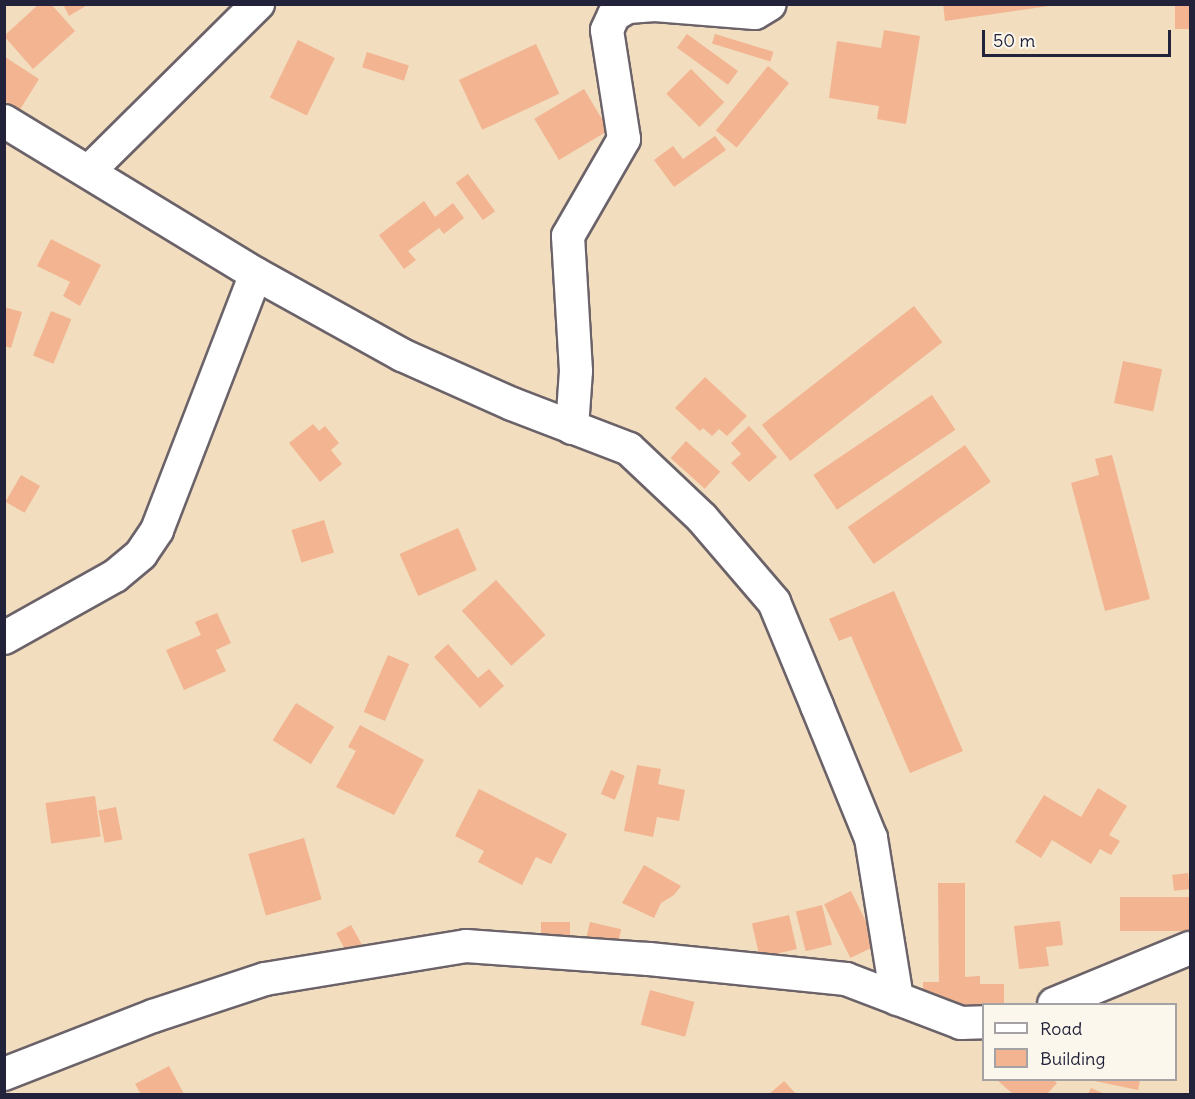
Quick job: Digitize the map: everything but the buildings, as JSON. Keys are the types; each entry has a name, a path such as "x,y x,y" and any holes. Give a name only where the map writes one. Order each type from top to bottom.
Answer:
{"street":[{"path":"89,171 258,4"},
{"path":"572,428 576,371 568,236 624,139 607,30 614,15 628,7 655,5 755,13 770,4"},
{"path":"4,121 256,274 402,355 572,428 629,449 702,519 774,602 870,838 897,999"},
{"path":"4,638 115,576 141,554 157,530 256,274"},
{"path":"4,1074 153,1016 266,979 466,946 649,959 846,979 961,1023 982,1022"},
{"path":"1059,1003 1191,948"}]}
